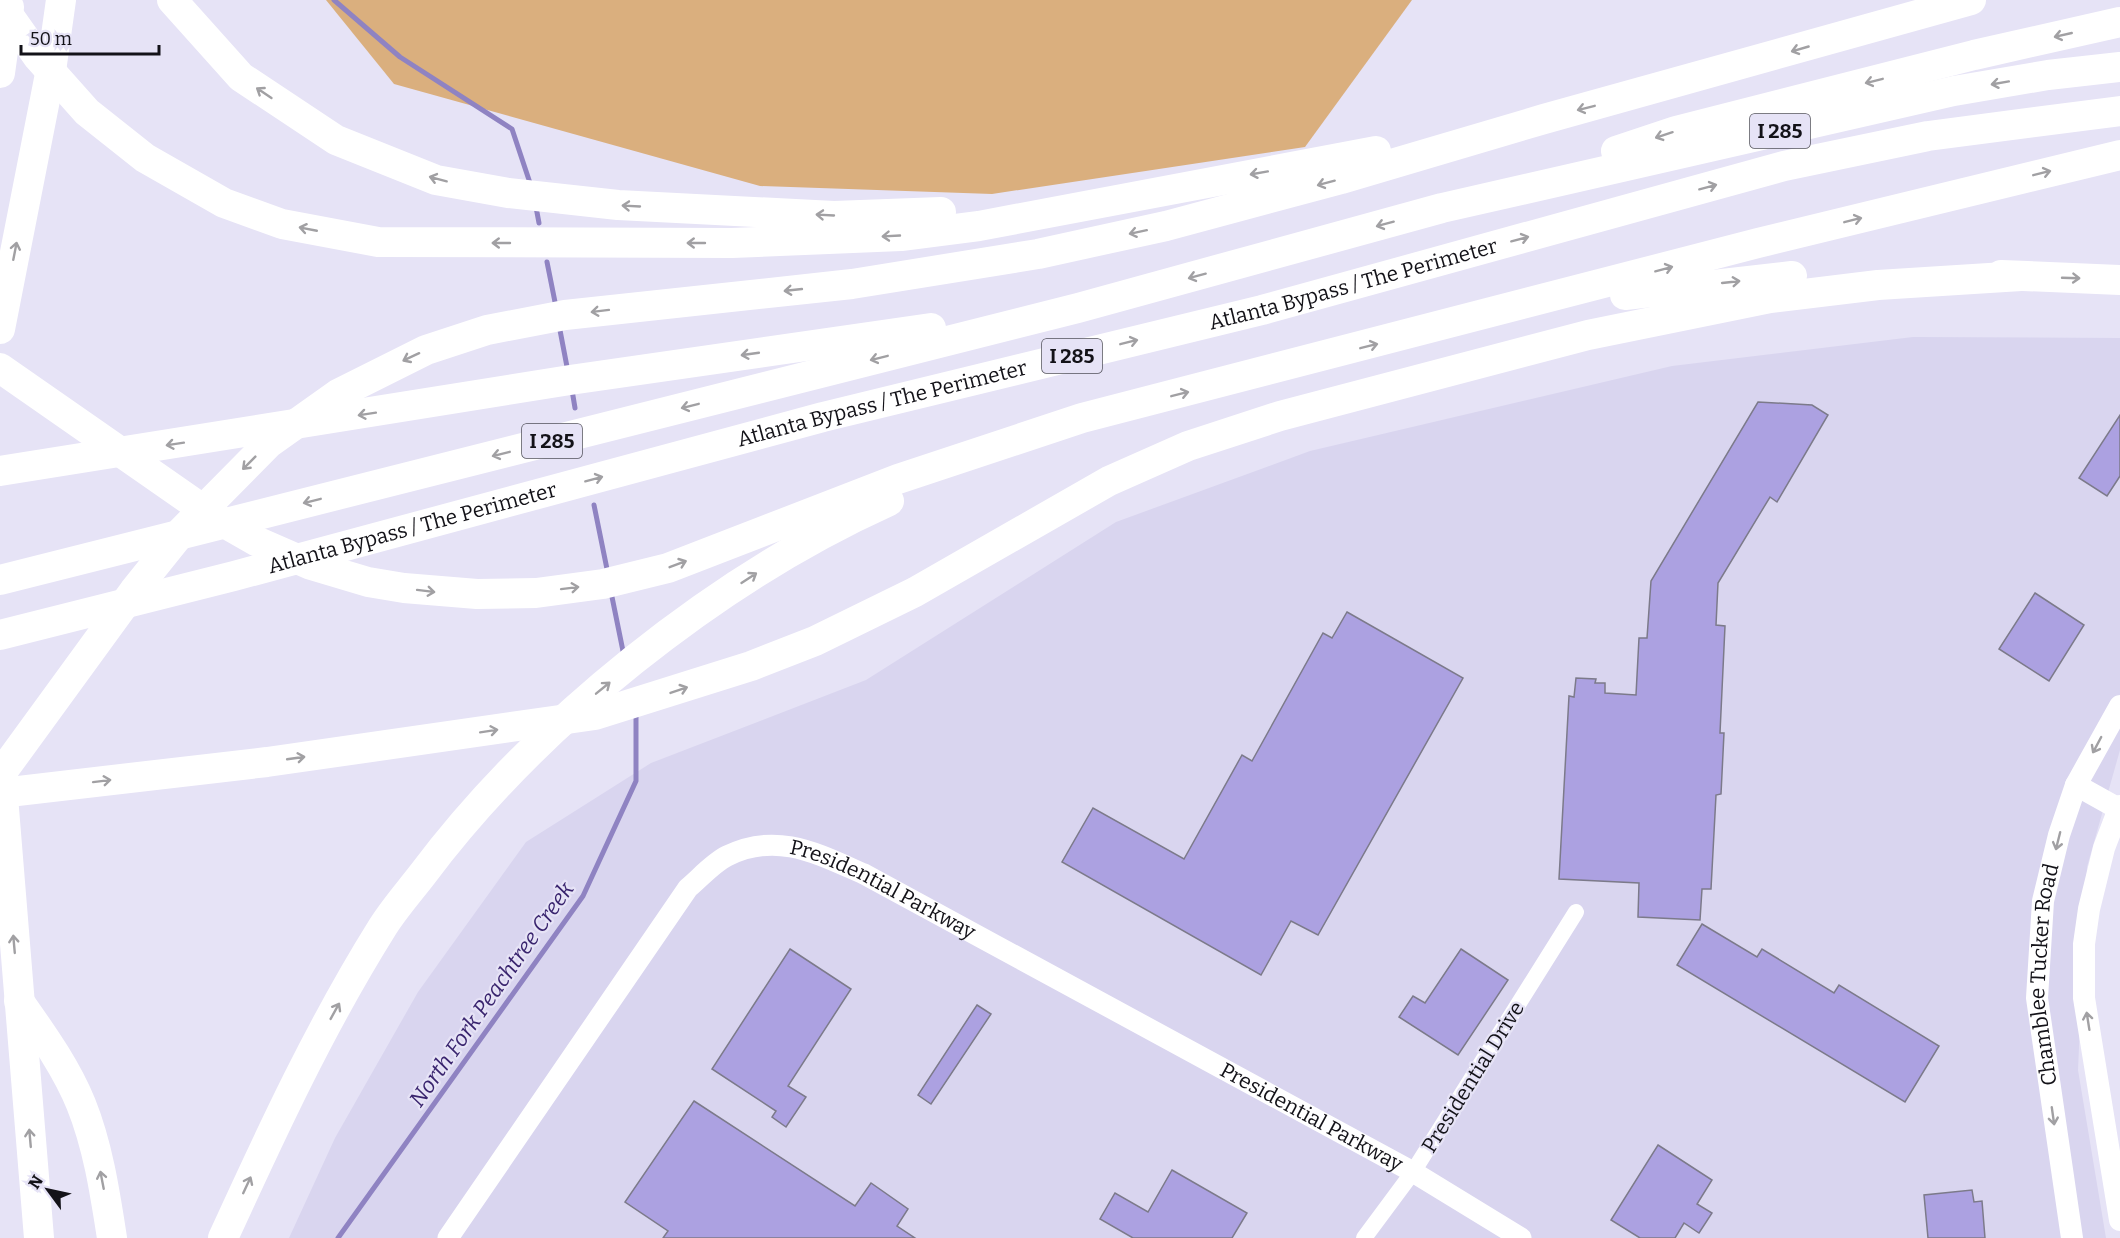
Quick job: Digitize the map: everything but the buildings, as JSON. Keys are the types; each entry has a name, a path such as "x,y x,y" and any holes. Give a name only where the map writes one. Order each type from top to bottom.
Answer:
{"highway":[{"path":"0,73 10,0"},
{"path":"172,0 241,77 336,140 436,180 508,193 618,205 834,216 909,215 1114,199"},
{"path":"0,775 134,591 183,530 269,443 338,394 426,350 487,330 565,315 852,284 1038,254 1166,226 1341,179 1544,119 1971,0"},
{"path":"0,3 38,57 87,112 145,158 224,203 282,224 378,242 732,243 901,236 979,226 1544,119"},
{"path":"0,329 40,124 60,5"},
{"path":"1442,208 1676,131 1974,55 2120,21"},
{"name":"I 285","path":"13,577 1078,308 1442,208 1954,91 2048,75 2120,67"},
{"name":"Atlanta Bypass / The Perimeter","path":"0,635 30,633 823,417 1262,310 1784,166 1928,136 2120,111"},
{"path":"0,368 214,517 256,540 311,565 368,582 416,590 477,594 536,593 613,582 668,568 980,450 1082,418 1506,311 1758,243 2120,155"},
{"path":"1506,311 1725,282 1879,268 2120,280"},
{"path":"0,793 267,762 596,715 721,676 815,641 915,592 1109,481 1188,446 1280,416 1588,335 1770,297 1878,285 2021,276"},
{"path":"0,471 576,379 1078,308"},
{"path":"0,359 86,428"},
{"path":"223,1238 289,1094 382,927 455,830 498,783 580,707 667,636 779,559 869,510 1082,418"},
{"path":"0,648 30,633"},
{"path":"0,752 39,1238"},
{"path":"0,976 51,1047 81,1103 101,1172 112,1238"}],"main road":[{"name":"Chamblee Tucker Road","path":"2072,1238 2037,998 2043,901 2059,835 2076,785 2120,706"},
{"name":"Chamblee Tucker Road","path":"2076,785 2120,808 2104,848 2089,909 2084,944 2084,998 2120,1221"}],"street":[{"name":"Presidential Parkway","path":"448,1238 688,888 726,856 760,845 805,848 864,874 1413,1172 1521,1238"},
{"name":"Presidential Drive","path":"1364,1238 1413,1172 1576,912"}],"shaded area":[{"path":"326,0 1412,0 1305,147 992,194 760,186 394,84"},
{"path":"1913,337 2120,338 2120,750 2087,867 2078,1070 2106,1238 289,1238 335,1138 418,992 526,842 651,763 866,680 1116,522 1310,451 1672,366"}],"waterway":[{"name":"North Fork Peachtree Creek","path":"334,0 400,57 512,129 530,183"},
{"name":"North Fork Peachtree Creek","path":"536,207 539,223"},
{"name":"North Fork Peachtree Creek","path":"547,262 556,307"},
{"name":"North Fork Peachtree Creek","path":"559,325 568,372"},
{"name":"North Fork Peachtree Creek","path":"572,390 575,408"},
{"name":"North Fork Peachtree Creek","path":"594,505 608,574"},
{"name":"North Fork Peachtree Creek","path":"611,592 624,656"},
{"name":"North Fork Peachtree Creek","path":"338,1238 583,896 636,781 636,716"}]}
